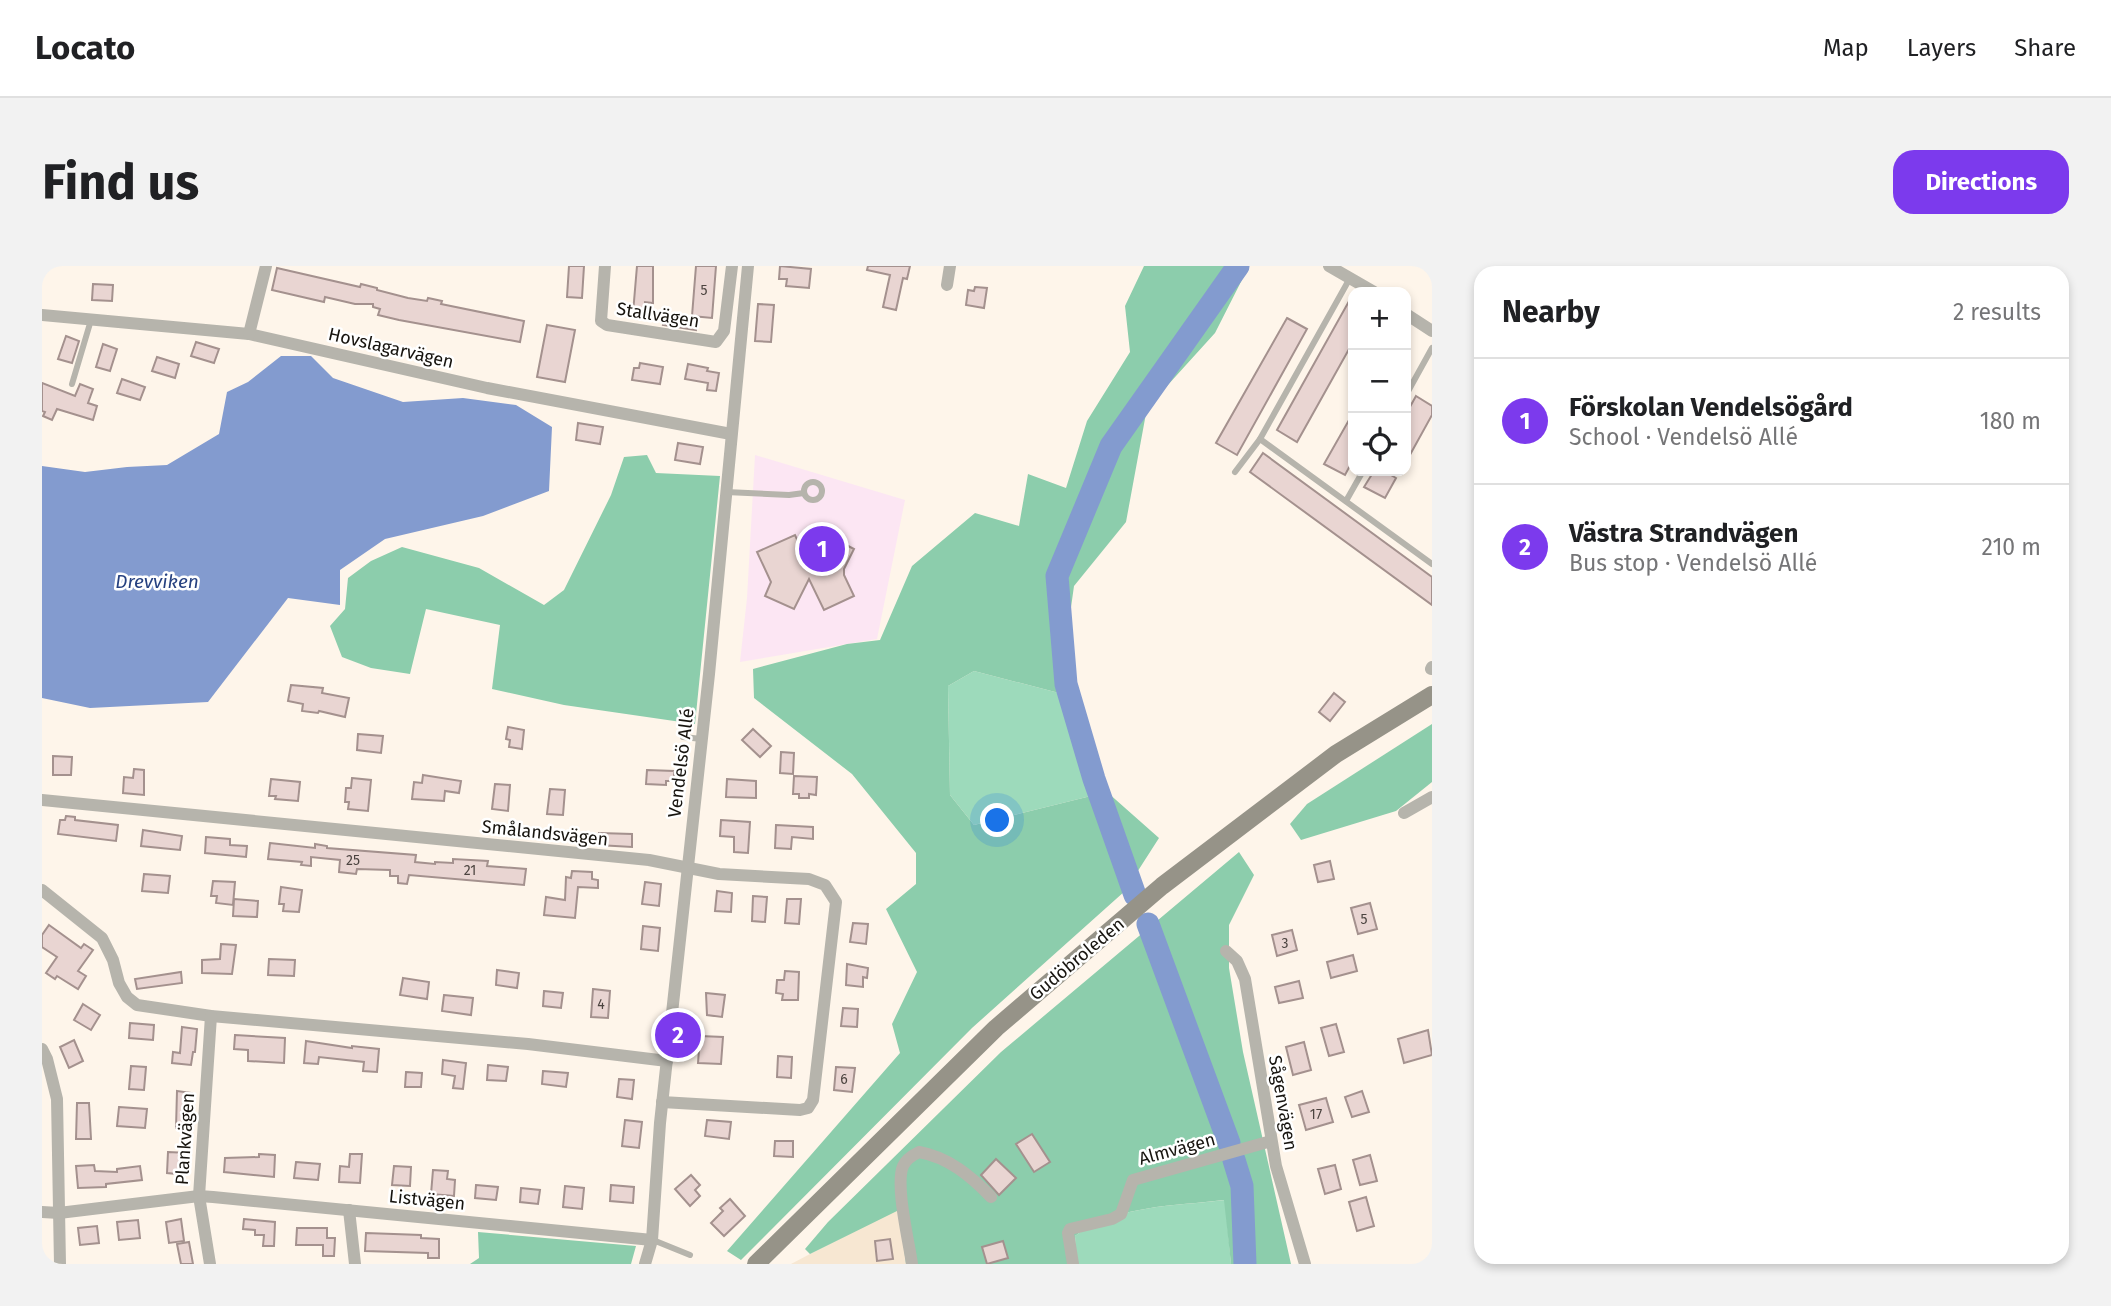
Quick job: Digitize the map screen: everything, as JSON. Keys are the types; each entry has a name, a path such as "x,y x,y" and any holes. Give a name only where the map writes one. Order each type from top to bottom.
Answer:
{"main road":[{"name":"Gudöbroleden","path":"756,1264 996,1028 1162,886 1336,754 1432,695"}],"street":[{"path":"249,334 266,266"},
{"name":"Stallvägen","path":"605,266 601,320 607,325 716,342 724,331 732,266"},
{"name":"Vendelsö Allé","path":"645,1264 652,1240 662,1102 702,739 748,266"},
{"path":"947,285 950,266"},
{"path":"1329,266 1365,287"},
{"name":"Hovslagarvägen","path":"42,315 249,334 487,388 731,434"},
{"path":"1411,317 1432,331"},
{"path":"1404,813 1432,797"},
{"name":"Smålandsvägen","path":"42,800 649,860 719,874 809,879 825,885 836,902 813,1100 807,1108 800,1110 662,1102"},
{"path":"42,890 102,938 113,960 119,983 127,997 137,1006 211,1016 528,1044 667,1061"},
{"name":"Sågenvägen","path":"1226,951 1237,961 1245,979 1276,1166 1305,1264"},
{"name":"Plankvägen","path":"209,1264 199,1196 211,1016"},
{"path":"42,1049 57,1099 60,1264"},
{"name":"Almvägen","path":"1073,1264 1068,1233 1070,1229 1112,1219 1121,1214 1133,1180 1271,1141"},
{"path":"912,1264 901,1178 905,1162 911,1156 919,1152 936,1154 956,1166 991,1197"},
{"name":"Listvägen","path":"42,1212 59,1213 199,1196 652,1240"},
{"path":"349,1210 355,1264"}],"lane":[{"path":"1235,472 1260,439 1350,278"},
{"path":"72,384 92,318"},
{"path":"1411,386 1432,348"},
{"path":"1260,439 1432,564"},
{"path":"1346,501 1360,476"},
{"path":"726,492 789,495 804,493"},
{"path":"683,737 702,739"},
{"path":"652,1240 690,1255"}],"shaded area":[{"path":"755,455 905,500 877,639 740,662 747,598"},
{"path":"899,1209 906,1264 791,1264 810,1254"}],"green space":[{"path":"1144,266 1249,266 1215,333 1147,408 1126,522 1074,586 1059,693 974,671 948,686 950,795 974,825 1107,792 1159,838 1125,891 972,1028 741,1260 727,1251 900,1053 892,1024 917,972 886,909 916,884 916,853 852,774 754,698 753,669 847,644 880,640 912,566 975,513 1019,526 1028,474 1066,488 1087,421 1130,352 1125,306"},
{"path":"647,455 656,473 720,476 695,724 564,705 492,689 500,625 426,609 410,674 371,668 342,657 330,626 345,609 348,578 371,561 402,547 479,568 544,605 564,590 611,495 624,457"},
{"path":"974,671 1059,693 1107,792 974,825 950,795 948,686"},
{"path":"1432,724 1432,782 1396,811 1301,840 1290,824 1307,804"},
{"path":"1239,852 1254,875 1229,925 1229,968 1243,1052 1291,1264 1231,1264 1224,1200 1166,1206 1108,1218 1075,1236 1077,1264 906,1264 899,1210 810,1254 805,1249 828,1222 1001,1052"},
{"path":"1225,1200 1231,1264 1077,1264 1075,1236 1108,1218 1147,1209"},
{"path":"478,1232 636,1246 631,1264 470,1264 479,1258"}],"water":[{"name":"Drevviken","path":"281,356 311,356 333,378 403,402 463,398 516,405 552,427 549,491 483,516 385,539 340,570 340,605 288,598 208,702 90,708 42,698 42,466 85,472 167,465 219,434 227,392 248,382"}],"building":[{"path":"569,266 584,266 582,298 567,297"},
{"path":"637,266 653,266 653,303 645,302 644,314 633,313"},
{"path":"696,266 716,266 712,318 692,316"},
{"path":"780,266 811,269 809,288 786,286 787,279 779,279"},
{"path":"868,266 910,266 907,279 903,278 896,310 883,307 890,275 867,270"},
{"path":"277,268 360,287 361,284 408,298 442,301 441,304 524,321 520,342 378,315 380,309 373,307 373,304 355,304 325,297 324,302 272,290"},
{"path":"93,284 113,285 112,301 92,300"},
{"path":"975,287 987,288 984,308 966,305 968,290 974,291"},
{"path":"1348,303 1348,351 1297,442 1277,430"},
{"path":"758,304 774,305 771,342 755,341"},
{"path":"665,316 697,322 696,330 663,325"},
{"path":"1287,318 1307,329 1237,455 1216,443"},
{"path":"547,325 575,330 565,382 537,377"},
{"path":"66,336 79,341 72,363 58,359"},
{"path":"196,342 219,349 214,363 191,356"},
{"path":"103,344 117,349 110,371 96,367"},
{"path":"157,357 179,364 175,378 152,371"},
{"path":"640,363 663,367 660,384 632,380 634,368 639,368"},
{"path":"688,364 719,373 716,391 707,390 708,383 685,379"},
{"path":"122,379 145,387 140,400 117,393"},
{"path":"42,383 75,396 80,384 93,389 88,403 97,406 93,420 57,409 52,420 43,416 45,412 42,411"},
{"path":"1416,396 1432,406 1432,415 1411,453 1411,413 1411,405"},
{"path":"1348,422 1348,469 1345,475 1324,464"},
{"path":"578,423 603,427 600,444 576,440"},
{"path":"678,443 703,447 700,464 675,460"},
{"path":"1263,453 1432,577 1432,605 1250,472"},
{"path":"1371,476 1396,478 1385,498 1364,487"},
{"path":"825,534 854,549 844,569 844,575 854,596 824,610 809,579 794,609 765,596 771,582 757,552 795,535 809,566"},
{"path":"291,685 323,688 322,693 349,698 345,717 319,711 302,711 303,704 288,701"},
{"path":"1334,693 1345,702 1330,721 1319,712"},
{"path":"508,727 524,730 522,749 509,747 510,740 506,739"},
{"path":"753,729 771,746 760,757 742,740"},
{"path":"358,734 383,736 381,753 357,750"},
{"path":"781,752 794,753 793,774 780,773"},
{"path":"53,756 72,757 71,775 53,775"},
{"path":"134,769 144,770 144,795 123,793 124,777 133,778"},
{"path":"647,770 674,771 674,781 666,781 666,785 646,784"},
{"path":"423,775 461,781 459,793 445,791 444,801 412,799 414,782 422,783"},
{"path":"794,776 817,777 816,795 809,794 809,798 799,798 799,794 793,794"},
{"path":"352,778 371,780 368,811 348,809 349,802 345,802 346,788 351,788"},
{"path":"271,779 300,782 298,801 269,796"},
{"path":"727,779 756,781 756,798 726,797"},
{"path":"495,784 510,785 508,811 492,809"},
{"path":"550,789 565,790 563,815 547,814"},
{"path":"66,816 75,817 75,820 118,825 116,841 58,834 60,820 65,820"},
{"path":"721,820 750,822 748,853 734,852 734,837 720,836"},
{"path":"776,825 813,827 813,839 792,837 791,849 775,848"},
{"path":"143,830 182,836 180,850 141,846"},
{"path":"599,833 632,834 632,847 598,845"},
{"path":"206,837 230,839 230,845 247,846 246,857 205,853"},
{"path":"270,843 315,848 315,844 327,848 416,855 415,862 435,864 453,863 453,859 488,861 487,866 526,869 524,885 409,875 407,884 398,883 398,876 390,876 390,870 357,869 356,874 339,872 340,860 311,857 311,866 301,865 302,862 268,859"},
{"path":"1330,861 1334,879 1318,882 1314,865"},
{"path":"572,871 592,872 592,879 598,880 598,888 578,887 575,918 544,915 546,897 565,900 566,877 571,878"},
{"path":"144,874 170,876 168,893 142,891"},
{"path":"213,881 235,882 233,905 216,903 217,896 211,896"},
{"path":"645,882 661,884 659,906 642,904"},
{"path":"281,887 302,890 299,912 283,911 284,904 279,904"},
{"path":"717,891 732,893 731,912 715,911"},
{"path":"753,896 767,897 765,922 752,921"},
{"path":"234,899 258,901 257,917 233,916"},
{"path":"787,899 801,899 799,924 785,923"},
{"path":"1370,903 1377,929 1358,934 1351,908"},
{"path":"853,923 868,924 866,944 850,942"},
{"path":"49,925 81,948 84,944 93,950 78,971 86,976 78,989 57,976 55,979 46,973 57,957 42,947 42,935"},
{"path":"643,926 660,928 658,951 641,949"},
{"path":"1292,930 1297,950 1277,956 1272,935"},
{"path":"221,944 236,945 232,974 202,973 202,960 220,959"},
{"path":"1353,955 1357,971 1331,978 1327,962"},
{"path":"269,959 295,960 294,976 268,975"},
{"path":"847,964 868,968 867,978 863,977 863,987 846,985"},
{"path":"497,970 519,973 517,988 496,985"},
{"path":"785,971 799,972 798,1000 782,1000 783,994 776,993 777,980 784,980"},
{"path":"181,972 182,983 137,989 135,979"},
{"path":"403,978 429,982 427,999 400,995"},
{"path":"1299,981 1303,998 1279,1003 1275,987"},
{"path":"593,989 610,991 608,1018 591,1017"},
{"path":"544,991 563,993 561,1008 543,1006"},
{"path":"706,993 725,995 722,1017 707,1015"},
{"path":"444,995 473,998 471,1015 442,1011"},
{"path":"83,1004 100,1015 91,1030 74,1020"},
{"path":"843,1008 858,1009 857,1027 841,1026"},
{"path":"130,1023 154,1025 153,1040 129,1038"},
{"path":"1336,1024 1344,1052 1329,1056 1321,1028"},
{"path":"182,1027 197,1029 191,1065 172,1063 173,1052 180,1053"},
{"path":"1428,1030 1432,1055 1404,1063 1398,1039"},
{"path":"235,1035 285,1038 284,1063 248,1061 248,1050 234,1049"},
{"path":"700,1036 723,1037 721,1064 698,1063"},
{"path":"74,1040 83,1061 69,1068 60,1047"},
{"path":"306,1041 379,1049 377,1072 363,1071 364,1062 319,1057 318,1064 304,1063"},
{"path":"1304,1042 1311,1070 1293,1075 1286,1047"},
{"path":"778,1056 792,1057 791,1078 777,1077"},
{"path":"443,1060 466,1063 463,1089 453,1088 455,1076 442,1074"},
{"path":"488,1065 508,1067 506,1081 487,1080"},
{"path":"131,1066 146,1067 144,1090 129,1089"},
{"path":"836,1067 855,1068 852,1092 834,1090"},
{"path":"543,1071 568,1073 566,1087 542,1084"},
{"path":"406,1072 422,1073 421,1087 405,1087"},
{"path":"619,1079 634,1080 632,1099 617,1097"},
{"path":"177,1091 192,1093 187,1129 176,1128"},
{"path":"1362,1091 1369,1112 1352,1117 1345,1097"},
{"path":"1326,1098 1333,1122 1306,1130 1299,1105"},
{"path":"77,1103 89,1103 91,1139 76,1139"},
{"path":"119,1107 147,1109 145,1128 117,1126"},
{"path":"625,1120 642,1122 639,1148 622,1146"},
{"path":"707,1120 731,1122 729,1139 705,1136"},
{"path":"1032,1134 1050,1162 1034,1172 1016,1144"},
{"path":"775,1141 793,1141 793,1157 774,1156"},
{"path":"168,1152 188,1153 186,1175 167,1173"},
{"path":"259,1154 275,1155 274,1177 224,1172 225,1158 259,1157"},
{"path":"350,1154 362,1154 360,1183 339,1182 340,1166 349,1167"},
{"path":"1370,1155 1377,1181 1360,1185 1353,1160"},
{"path":"996,1159 1016,1178 999,1195 981,1175"},
{"path":"296,1162 320,1164 318,1180 294,1178"},
{"path":"94,1165 95,1171 117,1172 117,1169 140,1166 142,1180 106,1184 106,1187 78,1188 76,1166"},
{"path":"1335,1165 1341,1189 1325,1194 1318,1169"},
{"path":"394,1166 411,1167 410,1186 392,1185"},
{"path":"433,1170 448,1171 447,1179 455,1180 454,1196 431,1194"},
{"path":"691,1175 700,1185 695,1190 700,1196 690,1206 675,1189"},
{"path":"476,1185 498,1187 496,1200 475,1198"},
{"path":"611,1185 634,1187 633,1203 610,1201"},
{"path":"565,1186 584,1188 582,1209 563,1207"},
{"path":"521,1188 540,1190 538,1204 520,1202"},
{"path":"1366,1197 1374,1226 1357,1231 1349,1202"},
{"path":"730,1199 745,1216 724,1236 711,1223 723,1211 720,1208"},
{"path":"181,1219 184,1241 169,1243 166,1222"},
{"path":"244,1219 275,1222 274,1246 263,1246 264,1235 255,1235 255,1230 243,1229"},
{"path":"138,1220 140,1238 119,1240 117,1222"},
{"path":"97,1226 99,1243 80,1245 78,1228"},
{"path":"297,1228 327,1228 327,1238 335,1238 334,1256 323,1256 323,1245 296,1245"},
{"path":"366,1233 421,1235 421,1238 439,1239 439,1258 428,1258 428,1253 365,1251"},
{"path":"890,1239 893,1259 877,1261 875,1241"},
{"path":"1003,1241 1008,1258 987,1264 982,1247"},
{"path":"189,1242 193,1264 181,1264 177,1244"}],"waterway":[{"path":"1135,895 1094,779 1066,684 1057,576 1111,446 1238,266"},
{"path":"1148,924 1229,1143"},
{"path":"1234,1160 1242,1186 1245,1264"}],"place":[{"name":"Förskolan Vendelsögård","path":"822,549"},
{"name":"Västra Strandvägen","path":"678,1035"}]}
